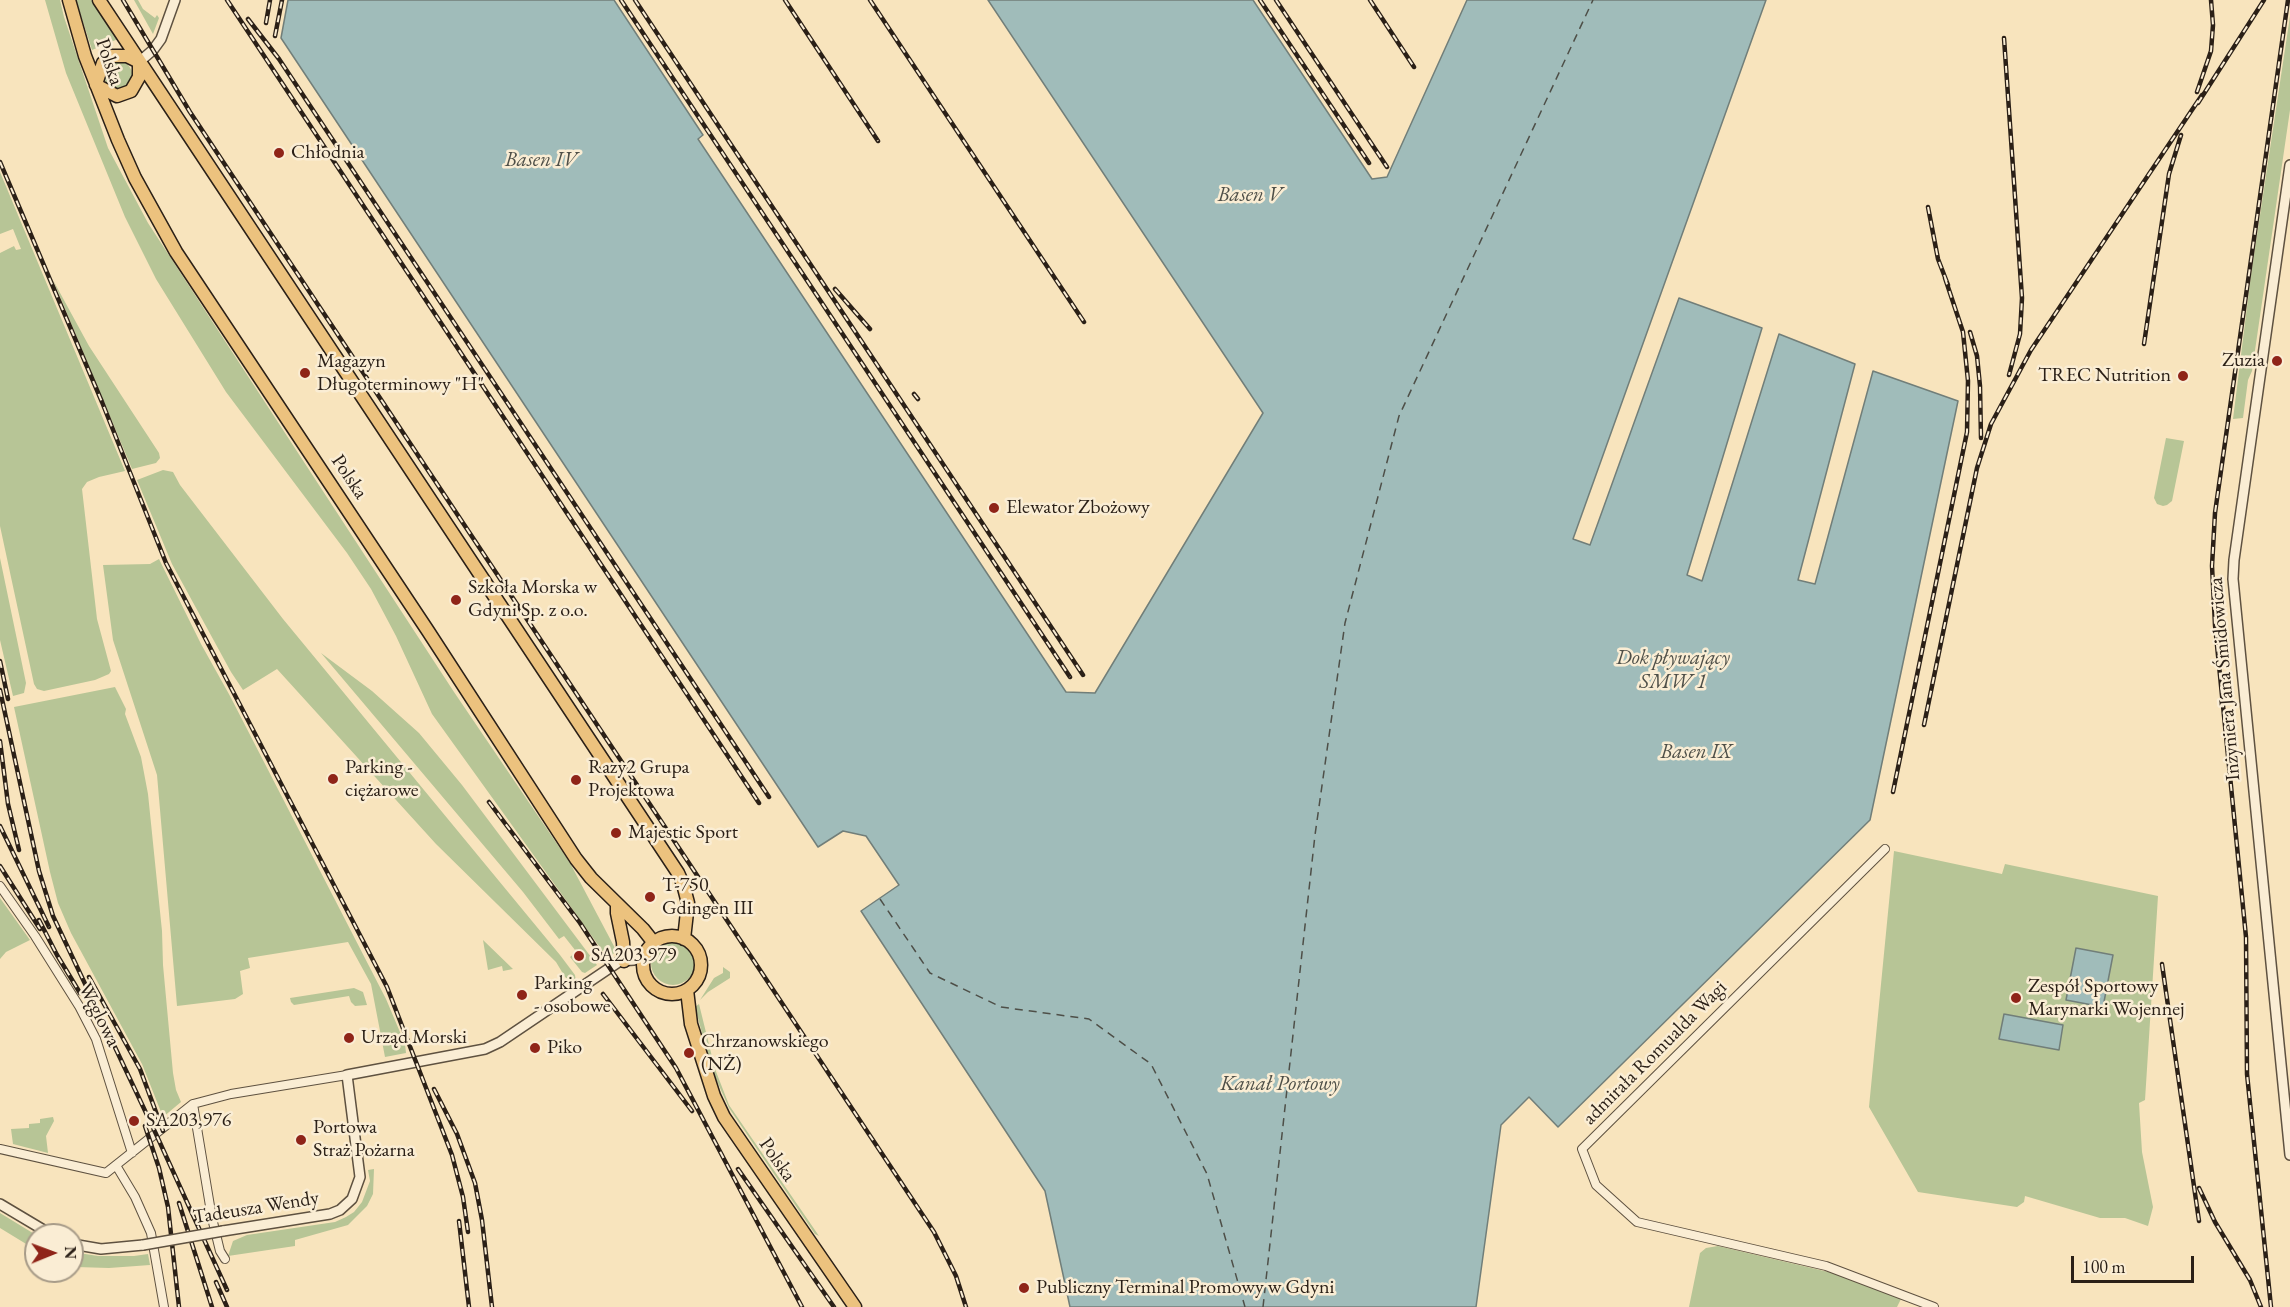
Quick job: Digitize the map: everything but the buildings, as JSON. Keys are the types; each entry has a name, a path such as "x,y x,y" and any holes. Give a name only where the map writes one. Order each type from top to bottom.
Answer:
{"highway":[{"name":"Polska","path":"69,0 96,85 135,178 176,252 428,630 576,859 591,878 644,929 654,943"},
{"name":"Polska","path":"99,0 678,873 688,903 684,939"},
{"path":"111,56 128,56 139,62 139,77 136,85 124,95 110,93 96,85 103,63 111,56"},
{"path":"617,904 623,942 651,984 666,993 681,992 699,976 701,961 697,949 684,939 670,936 654,943 637,961"},
{"name":"Polska","path":"681,992 714,1096 730,1128 855,1307"}],"street":[{"path":"139,62 153,50 161,39 175,0"},
{"name":"Inżyniera Jana Śmidowicza","path":"2290,165 2233,579 2287,1103 2290,1155"},
{"name":"admirała Romualda Wagi","path":"1885,849 1582,1149 1596,1185 1637,1222 1826,1266 1934,1307"},
{"name":"Węglowa","path":"0,886 79,1006 96,1039 132,1153"},
{"path":"0,1149 100,1174 109,1172 193,1104 238,1093 485,1049 637,961"},
{"name":"Tadeusza Wendy","path":"84,1246 101,1249 143,1245 330,1214 340,1210 352,1199 360,1177 347,1075"},
{"path":"193,1104 212,1218 220,1251 225,1259"},
{"path":"117,1167 135,1197 152,1233 164,1307"},
{"path":"0,1204 32,1223"}],"green space":[{"path":"45,0 60,0 108,148 148,223 454,692 570,863 616,950 609,960 432,714 396,636 371,589 347,553 226,392 156,279 125,217 66,73"},
{"path":"76,0 91,0 118,39 92,50"},
{"path":"134,0 138,0 143,9 155,18 157,15 159,18 153,34"},
{"path":"2290,16 2290,110 2252,371 2248,380 2243,418 2233,419 2251,275"},
{"path":"118,61 128,65 132,75 128,85 118,89 108,85 104,75 108,65"},
{"path":"0,172 125,471 87,482 82,489 97,619 111,671 95,680 44,691 37,689 34,684 0,526 0,253 14,246 16,250 21,249 13,229 0,234"},
{"path":"53,280 89,346 159,453 160,458 156,463 132,469"},
{"path":"2166,438 2184,441 2172,501 2163,506 2157,504 2154,498"},
{"path":"163,470 173,472 180,485 283,619 560,955 575,975 576,982 565,977 556,962 436,844 277,669 243,690 172,564 137,480"},
{"path":"0,558 26,683 24,693 13,696 0,640"},
{"path":"159,559 386,999 405,1044 406,1053 385,1057 371,984 348,942 248,958 250,968 240,971 243,994 235,999 177,1006 157,775 113,640 103,565 150,564"},
{"path":"321,653 372,691 419,733 462,785 597,965 585,973 582,972 570,957 577,951 576,949 564,936 559,939 523,892"},
{"path":"115,687 126,709 125,714 141,757 148,794 173,1073 181,1102 163,1117 142,1064 71,933 58,903 14,707"},
{"name":"Zespół Sportowy Marynarki Wojennej","path":"1894,851 2002,874 2005,864 2158,896 2145,1100 2139,1103 2142,1152 2153,1207 2148,1226 2125,1218 2100,1218 2025,1196 2024,1202 2017,1207 1918,1192 1869,1107"},
{"path":"0,898 30,940 6,952 0,959"},
{"path":"483,940 513,969 503,971 502,966 488,970"},
{"path":"673,941 688,948 695,963 688,978 673,985 658,978 651,963 658,948"},
{"path":"723,967 730,972 730,978 700,1000 714,978 723,973"},
{"path":"354,988 363,992 367,1005 355,1006 349,996 294,1005 290,998"},
{"path":"699,1004 715,1069 729,1105 819,1236 815,1234 729,1108 712,1070 695,1007"},
{"path":"53,1117 54,1121 46,1136 48,1153 13,1144 11,1129 29,1128 29,1124 40,1123 40,1119"},
{"path":"374,1169 373,1194 367,1206 348,1225 295,1240 295,1246 228,1256 233,1241 247,1235 335,1222 346,1217 354,1212 362,1202 370,1181 368,1170"},
{"path":"0,1213 24,1228 24,1243 0,1228"},
{"path":"1718,1246 1837,1274 1901,1299 1897,1307 1689,1307 1700,1253 1706,1248"},
{"path":"84,1254 98,1256 148,1254 150,1265 84,1267"}],"water":[{"path":"288,0 614,0 703,135 698,139 1066,692 1095,693 1263,413 988,0 1253,0 1372,179 1387,177 1467,0 1766,0 1573,539 1590,545 1679,298 1762,328 1687,575 1702,581 1779,334 1855,364 1798,580 1815,584 1873,371 1958,401 1870,820 1558,1127 1529,1097 1501,1125 1476,1307 1070,1307 1045,1191 861,911 899,885 866,836 843,831 818,847 281,38"},
{"path":"2076,948 2113,955 2103,1007 2066,1000"},
{"path":"2004,1014 2063,1025 2059,1050 1999,1039"}],"ferry route":[{"path":"1263,1307 1315,835 1345,623 1399,416 1593,0"},
{"path":"880,899 930,973 1001,1007 1089,1019 1151,1064 1207,1174 1245,1307"}],"railway":[{"path":"123,0 190,112 934,1232 956,1276 966,1307"},
{"path":"227,0 759,803"},
{"path":"266,23 270,0"},
{"path":"275,36 282,0"},
{"path":"621,0 1070,677"},
{"path":"635,0 1083,675"},
{"path":"785,0 878,141"},
{"path":"870,0 1084,322"},
{"path":"1260,0 1369,163"},
{"path":"1276,0 1387,167"},
{"path":"1370,0 1414,67"},
{"path":"2197,92 2211,51 2213,25 2211,0"},
{"path":"2198,103 2264,0"},
{"path":"2271,1307 2247,1074 2246,937 2215,625 2212,566 2215,513 2288,0"},
{"path":"248,19 279,59 769,797"},
{"path":"2004,38 2022,298 2020,334 2009,375"},
{"path":"1924,725 1977,468 1991,424 2031,350 2202,95"},
{"path":"2144,344 2169,174 2181,135"},
{"path":"0,162 102,402 166,563 387,987 452,1155 463,1197 468,1232"},
{"path":"1928,207 1938,259 1948,285"},
{"path":"1893,792 1967,432 1968,381 1963,332 1945,278"},
{"path":"835,289 870,329"},
{"path":"1970,332 1977,356 1981,438"},
{"path":"914,394 918,399"},
{"path":"0,661 8,699"},
{"path":"0,690 39,871 53,916 227,1290"},
{"path":"0,741 8,804 19,850"},
{"path":"489,802 580,923 676,1068 802,1307"},
{"path":"0,826 49,927"},
{"path":"0,866 40,929"},
{"path":"39,920 80,993"},
{"path":"2162,964 2199,1221"},
{"path":"89,977 140,1069 163,1131"},
{"path":"603,994 692,1111"},
{"path":"434,1089 457,1134 475,1183 482,1220 492,1307"},
{"path":"145,1126 159,1168 168,1207 179,1307"},
{"path":"738,1169 834,1307"},
{"path":"2199,1188 2215,1222 2250,1280 2261,1307"},
{"path":"179,1203 212,1307"},
{"path":"459,1221 469,1307"},
{"path":"216,1282 227,1307"}],"place":[{"name":"Chłodnia","path":"279,153"},
{"name":"Zuzia","path":"2277,361"},
{"name":"Magazyn Długoterminowy \"H\"","path":"305,373"},
{"name":"TREC Nutrition","path":"2183,376"},
{"name":"Elewator Zbożowy","path":"994,508"},
{"name":"Szkoła Morska w Gdyni Sp. z o.o.","path":"456,600"},
{"name":"Parking - ciężarowe","path":"333,779"},
{"name":"Razy2 Grupa Projektowa","path":"576,780"},
{"name":"Majestic Sport","path":"616,833"},
{"name":"T-750 Gdingen III","path":"650,897"},
{"name":"SA203,979","path":"579,956"},
{"name":"Parking - osobowe","path":"522,995"},
{"name":"Zespół Sportowy Marynarki Wojennej","path":"2016,998"},
{"name":"Urząd Morski","path":"349,1038"},
{"name":"Piko","path":"535,1048"},
{"name":"Chrzanowskiego (NŻ)","path":"689,1053"},
{"name":"SA203,976","path":"134,1121"},
{"name":"Portowa Straż Pożarna","path":"301,1140"},
{"name":"Publiczny Terminal Promowy w Gdyni","path":"1024,1288"}],"water label":[{"name":"Basen IV","path":"541,160"},
{"name":"Basen V","path":"1250,195"},
{"name":"Dok pływający SMW 1","path":"1673,670"},
{"name":"Basen IX","path":"1696,752"},
{"name":"Kanał Portowy","path":"1280,1084"}]}
